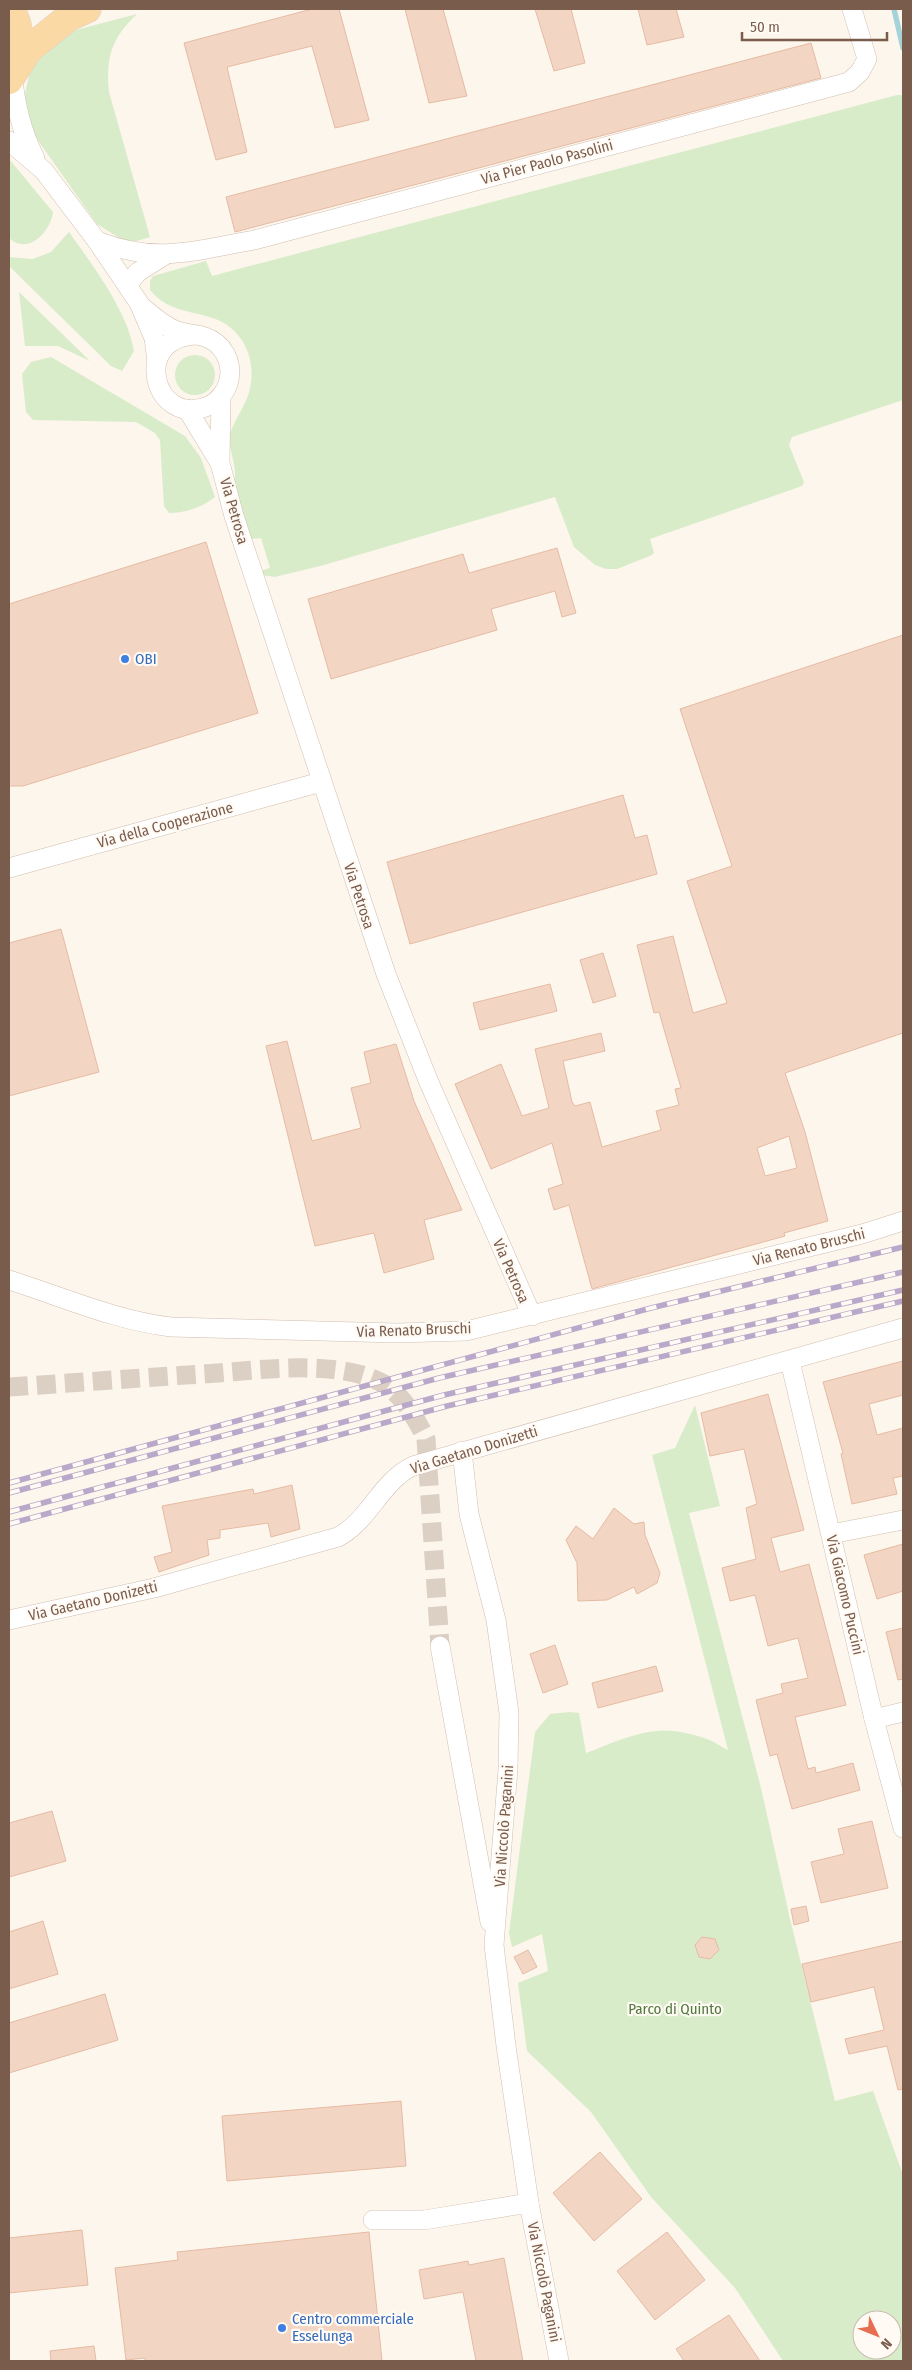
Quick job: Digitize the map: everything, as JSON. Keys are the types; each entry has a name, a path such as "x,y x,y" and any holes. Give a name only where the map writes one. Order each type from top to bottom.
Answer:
{"main road":[{"path":"10,9 19,28 20,50 12,75"},
{"path":"12,75 29,49 46,33 69,17 87,9"}],"street":[{"name":"Via Pier Paolo Pasolini","path":"96,241 134,253 165,255 254,240 849,82 860,72 867,59 852,9"},
{"name":"Via Petrosa","path":"12,75 17,114 26,141 42,170 96,241 141,306 154,338 157,362 156,381 162,393 172,404 188,409 220,463"},
{"name":"Via Petrosa","path":"9,141 42,170"},
{"name":"Via Pier Paolo Pasolini","path":"127,285 138,272 165,255"},
{"name":"Via Petrosa","path":"141,306 160,322 175,330 198,335 216,343 226,356 230,377 221,396 220,463 234,516 389,982 428,1080 532,1316"},
{"path":"157,362 160,354 171,342 186,336 198,335"},
{"path":"188,409 204,408 221,396"},
{"name":"Via della Cooperazione","path":"9,868 321,782"},
{"name":"Via Renato Bruschi","path":"9,1280 141,1324 171,1327 398,1333 466,1331 862,1234 903,1221"},
{"name":"Via Gaetano Donizetti","path":"18,1618 158,1587 338,1537 358,1522 405,1470 462,1451 903,1328"},
{"name":"Via Giacomo Puccini","path":"790,1361 874,1719 903,1828"},
{"name":"Via Niccolò Paganini","path":"462,1451 469,1514 496,1620 509,1713 508,1769 494,1945 506,2046 529,2202 559,2361"},
{"path":"831,1534 903,1520"},
{"path":"440,1646 494,1945"},
{"path":"874,1719 903,1712"},
{"name":"Via Niccolò Paganini","path":"372,2220 424,2220 529,2202"}],"green space":[{"path":"137,14 116,40 108,69 109,92 150,237 137,241 124,241 97,224 32,132 25,94 29,75 40,58 72,31"},
{"path":"897,95 903,95 903,400 792,437 789,445 804,482 802,486 650,539 654,553 652,555 617,569 606,569 595,565 574,547 555,497 324,565 275,577 262,575 260,571 270,568 261,538 250,539 233,482 235,473 230,446 232,428 250,388 250,358 242,340 227,325 209,317 173,307 157,297 150,290 150,281 153,276 206,261 212,276"},
{"path":"9,159 53,212 48,227 31,243 16,243 9,238"},
{"path":"69,232 108,289 124,320 134,351 122,371 111,366 9,266 9,257 33,259 51,252"},
{"path":"19,292 90,361 58,346 25,346"},
{"path":"199,355 206,358 212,364 215,375 214,383 206,392 199,395 191,395 184,392 176,383 175,371 178,364 187,356"},
{"path":"51,357 185,436 201,458 215,497 194,509 169,513 164,506 160,440 155,433 136,422 33,420 26,412 22,374 31,362"},
{"name":"Parco di Quinto","path":"695,1405 720,1506 689,1513 761,1788 790,1919 835,2101 873,2091 903,2175 903,2361 783,2361 735,2288 651,2197 591,2112 527,2051 518,1983 548,1971 542,1934 512,1947 509,1933 535,1732 550,1714 570,1712 579,1713 586,1753 645,1732 659,1731 690,1734 710,1740 728,1750 652,1455 675,1448"}],"building":[{"path":"312,9 339,9 369,120 335,128 312,46 227,67 247,152 216,160 184,43"},
{"path":"405,9 443,9 467,96 429,103"},
{"path":"535,9 571,9 585,63 554,71"},
{"path":"638,9 676,9 684,37 647,45"},
{"path":"811,43 821,78 235,232 226,197"},
{"name":"OBI","path":"206,542 258,713 23,786 9,786 9,604"},
{"path":"557,548 576,613 562,617 555,591 491,609 497,630 331,679 308,599 463,554 469,573"},
{"path":"903,635 903,1033 785,1073 805,1132 828,1221 784,1233 785,1236 592,1289 569,1205 554,1210 548,1189 563,1184 552,1143 491,1169 455,1084 501,1064 522,1116 549,1108 535,1049 601,1033 605,1051 563,1061 572,1102 575,1106 590,1102 602,1147 661,1130 656,1111 679,1105 675,1089 681,1088 659,1012 654,1013 637,945 673,936 693,1013 727,1003 687,881 732,866 680,709","holes":["789,1136 797,1168 765,1176 757,1148"]},
{"path":"623,795 635,838 647,835 657,874 410,944 387,862"},
{"path":"61,929 99,1072 9,1096 9,943"},
{"path":"603,953 616,996 593,1003 580,960"},
{"path":"550,984 557,1011 480,1030 473,1003"},
{"path":"287,1041 312,1141 361,1128 351,1088 371,1083 364,1052 396,1044 414,1101 462,1210 424,1220 434,1259 384,1273 374,1233 315,1246 266,1046"},
{"path":"903,1361 903,1395 869,1404 877,1435 903,1428 903,1476 893,1478 897,1494 852,1504 841,1454 843,1453 823,1382"},
{"path":"768,1394 804,1530 771,1538 780,1572 809,1564 846,1705 795,1717 808,1769 815,1767 816,1773 853,1763 860,1790 792,1809 777,1754 770,1756 756,1700 783,1693 781,1684 808,1678 798,1638 768,1646 755,1595 730,1601 722,1568 756,1559 746,1508 757,1504 744,1449 710,1456 701,1413"},
{"path":"292,1485 300,1529 271,1537 268,1523 220,1530 220,1538 207,1540 209,1555 159,1572 154,1557 172,1552 162,1506 253,1489 254,1494"},
{"path":"614,1508 634,1524 644,1522 645,1535 660,1573 657,1583 637,1594 634,1587 607,1600 578,1601 577,1563 566,1540 576,1526 593,1539"},
{"path":"903,1544 903,1591 877,1599 864,1555"},
{"path":"903,1628 903,1679 898,1680 886,1632"},
{"path":"555,1645 568,1684 543,1693 530,1654"},
{"path":"656,1666 663,1691 598,1708 592,1683"},
{"path":"52,1811 66,1861 9,1877 9,1823"},
{"path":"872,1821 888,1888 821,1903 811,1862 844,1854 838,1829"},
{"path":"806,1906 809,1921 794,1925 791,1909"},
{"path":"43,1921 58,1974 9,1989 9,1932"},
{"path":"702,1937 715,1939 719,1950 710,1959 699,1957 695,1945"},
{"path":"903,1941 903,2089 898,2090 887,2046 849,2054 845,2039 884,2030 874,1987 811,2002 802,1964"},
{"path":"528,1950 537,1967 523,1974 514,1957"},
{"path":"105,1994 118,2040 9,2073 9,2023"},
{"path":"401,2101 406,2166 227,2181 222,2116"},
{"path":"600,2152 642,2199 594,2241 553,2193"},
{"path":"82,2230 88,2285 9,2293 9,2238"},
{"name":"Centro commerciale Esselunga","path":"369,2232 382,2361 145,2361 145,2358 126,2360 115,2268 178,2260 177,2252"},
{"path":"667,2232 705,2280 655,2320 617,2271"},
{"path":"504,2258 523,2361 476,2361 463,2292 424,2299 419,2270 468,2261 469,2265"},
{"path":"729,2315 760,2361 684,2361 676,2349"},
{"path":"94,2346 96,2361 51,2361 50,2351"}],"waterway":[{"path":"894,9 903,48"}],"tunnel":[{"path":"9,1387 290,1368 336,1370 357,1374 385,1384 406,1405 426,1439 440,1646"}],"railway":[{"path":"9,1483 651,1308 903,1247"},
{"path":"9,1493 439,1378 903,1272"},
{"path":"9,1512 444,1395 903,1290"},
{"path":"9,1524 447,1406 903,1301"}],"place":[{"name":"OBI","path":"125,659"},
{"name":"Centro commerciale Esselunga","path":"282,2328"}]}
